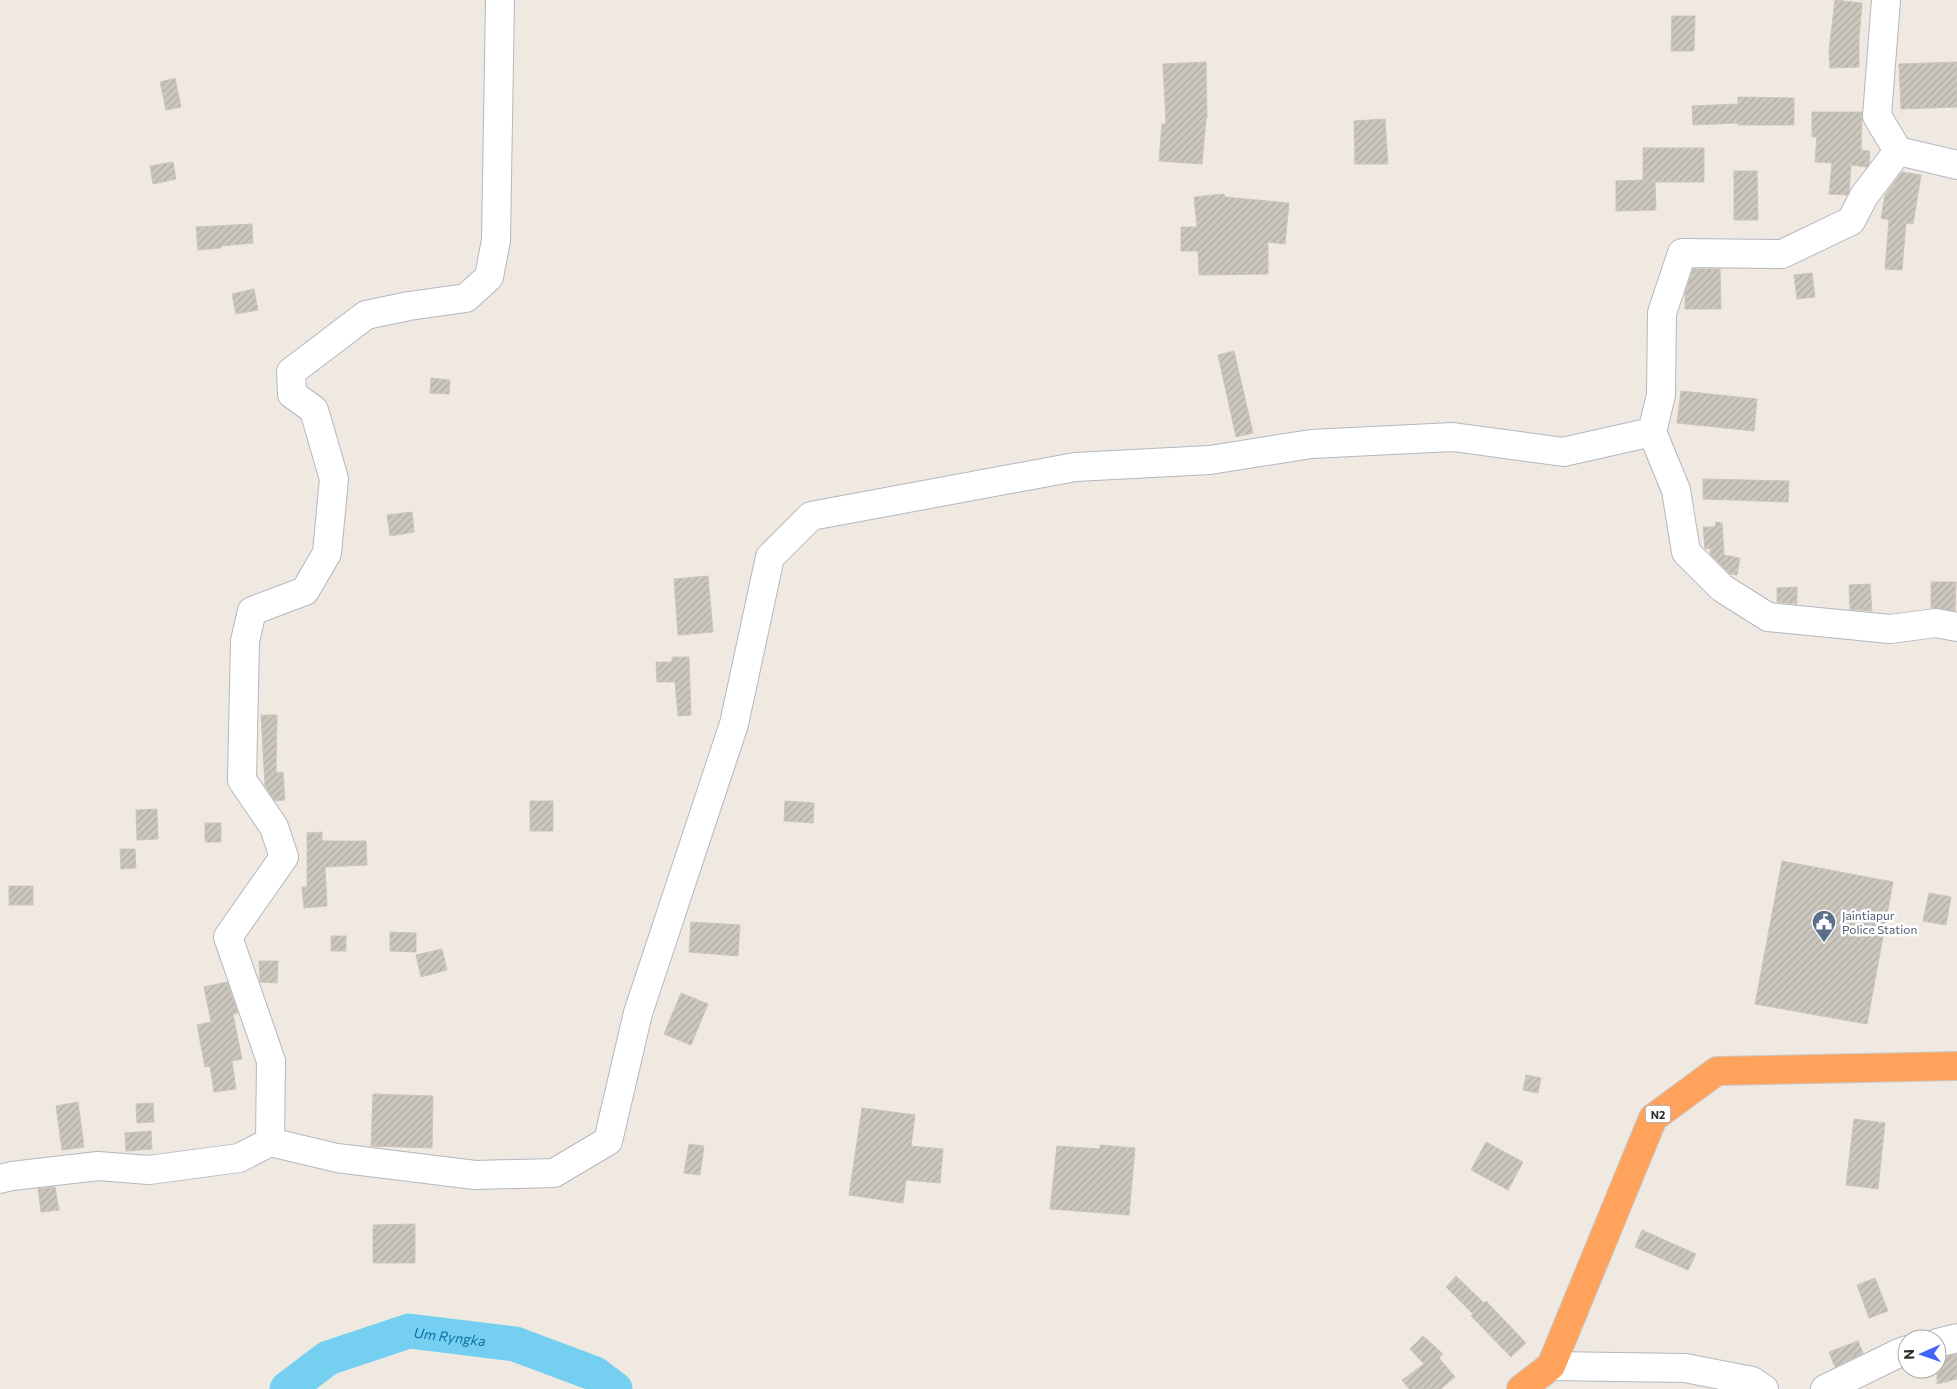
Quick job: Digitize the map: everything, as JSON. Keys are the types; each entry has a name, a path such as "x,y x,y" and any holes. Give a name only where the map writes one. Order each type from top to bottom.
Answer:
{"highway":[{"name":"N2","path":"1521,1389 1550,1366 1653,1118 1669,1106 1717,1071 1957,1066"}],"street":[{"path":"270,1142 271,1061 228,937 284,857 274,827 242,780 245,641 252,611 305,591 327,553 334,479 314,410 292,394 291,372 366,316 409,306 466,298 489,278 496,240 500,0"},
{"path":"1886,0 1877,116 1898,151 1957,165"},
{"path":"1898,151 1864,196 1851,221 1782,254 1682,253 1662,313 1661,395 1652,432 1676,490 1686,552 1722,588 1768,618 1890,629 1936,623 1957,628"},
{"path":"0,1180 12,1176 98,1166 149,1170 239,1158 270,1142 337,1158 474,1175 554,1173 608,1141 638,1013 734,724 770,557 811,516 1075,467 1210,460 1311,444 1453,438 1563,452 1652,432"},
{"path":"1825,1389 1897,1354"},
{"path":"1550,1366 1686,1368 1752,1381 1764,1389"}],"building":[{"path":"1835,0 1862,3 1859,67 1830,68 1829,50"},
{"path":"1672,16 1695,16 1694,51 1671,51"},
{"path":"1206,62 1207,118 1202,164 1159,161 1162,124 1166,124 1163,64"},
{"path":"1957,62 1957,107 1901,109 1899,64"},
{"path":"175,78 181,107 166,110 160,82"},
{"path":"1738,97 1794,98 1794,125 1738,125 1738,123 1693,125 1692,106 1738,104"},
{"path":"1812,112 1862,112 1861,150 1870,151 1869,164 1867,167 1851,165 1849,192 1847,195 1829,194 1832,163 1815,162 1817,137 1812,137"},
{"path":"1385,119 1388,164 1355,164 1354,121"},
{"path":"1643,148 1704,148 1704,182 1655,182 1656,210 1616,211 1616,181 1643,180"},
{"path":"173,162 176,179 153,184 150,166"},
{"path":"1734,171 1757,171 1758,220 1734,220"},
{"path":"1902,172 1921,175 1913,224 1906,223 1902,270 1885,269 1889,220 1881,218 1885,195"},
{"path":"1224,194 1225,197 1289,203 1285,244 1268,242 1268,274 1199,275 1198,251 1181,251 1181,227 1197,227 1194,197"},
{"path":"252,224 253,243 198,250 196,227"},
{"path":"1693,269 1720,269 1721,309 1685,309 1685,293"},
{"path":"1812,273 1815,297 1797,299 1794,275"},
{"path":"254,289 258,310 236,314 232,294"},
{"path":"1234,351 1253,433 1236,437 1218,355"},
{"path":"431,378 450,380 449,394 430,393"},
{"path":"1681,391 1757,399 1754,431 1677,423"},
{"path":"1703,479 1789,481 1788,502 1703,499"},
{"path":"412,512 414,532 390,536 387,515"},
{"path":"1716,522 1722,523 1724,555 1740,558 1737,575 1730,574 1710,554 1711,548 1705,549 1703,527 1715,527"},
{"path":"708,576 713,632 678,635 674,579"},
{"path":"1931,582 1956,582 1955,611 1931,608"},
{"path":"1870,584 1872,611 1850,609 1849,585"},
{"path":"1797,587 1797,604 1777,602 1777,588"},
{"path":"672,657 689,657 691,715 678,716 675,682 657,682 656,662 672,662"},
{"path":"261,715 277,715 276,773 283,772 285,800 275,801 265,786"},
{"path":"530,801 553,801 553,831 530,831"},
{"path":"785,801 814,803 813,823 784,821"},
{"path":"157,809 158,839 137,840 136,810"},
{"path":"205,823 221,823 221,842 205,842"},
{"path":"322,832 322,841 366,841 367,865 325,867 327,906 304,908 302,887 307,887 307,833"},
{"path":"120,849 135,849 136,868 121,869"},
{"name":"Jaintiapur Police Station","path":"1782,861 1893,882 1867,1024 1755,1004"},
{"path":"9,886 33,886 33,905 9,905"},
{"path":"1929,893 1951,897 1946,925 1923,921"},
{"path":"691,922 740,925 738,956 689,952"},
{"path":"390,932 416,933 416,952 390,951"},
{"path":"331,936 346,936 346,951 331,951"},
{"path":"442,949 447,970 421,977 416,955"},
{"path":"259,961 278,961 277,983 260,982"},
{"path":"227,982 238,1013 233,1014 242,1059 232,1061 236,1089 214,1092 210,1066 205,1067 197,1025 211,1022 204,987"},
{"path":"681,993 708,1004 691,1045 664,1034"},
{"path":"1526,1075 1541,1078 1538,1093 1523,1090"},
{"path":"373,1094 433,1096 432,1148 371,1146"},
{"path":"78,1102 84,1147 62,1150 56,1106"},
{"path":"153,1103 154,1122 137,1123 136,1104"},
{"path":"862,1108 915,1115 911,1146 943,1149 940,1183 906,1180 903,1203 849,1195"},
{"path":"1854,1119 1885,1123 1878,1189 1846,1185"},
{"path":"151,1131 152,1149 126,1151 125,1133"},
{"path":"1486,1142 1523,1162 1508,1190 1471,1170"},
{"path":"689,1144 704,1146 700,1175 684,1173"},
{"path":"1100,1145 1135,1148 1129,1215 1050,1209 1057,1146 1100,1149"},
{"path":"55,1187 59,1210 41,1212 38,1189"},
{"path":"415,1224 415,1263 373,1263 373,1225"},
{"path":"1642,1230 1696,1254 1688,1270 1635,1247"},
{"path":"1456,1276 1484,1303 1486,1301 1526,1343 1511,1357 1446,1287"},
{"path":"1875,1278 1888,1311 1869,1318 1857,1285"},
{"path":"1423,1336 1443,1354 1439,1358 1455,1377 1441,1389 1409,1389 1402,1380 1424,1364 1410,1349"},
{"path":"1858,1341 1863,1353 1835,1367 1829,1352"},
{"path":"1957,1354 1957,1379 1937,1384 1937,1379 1947,1379 1947,1356"}],"waterway":[{"name":"Um Ryngka","path":"287,1389 328,1358 409,1331 515,1344 595,1374 615,1389"}],"place":[{"name":"Jaintiapur Police Station","path":"1824,943"}]}
